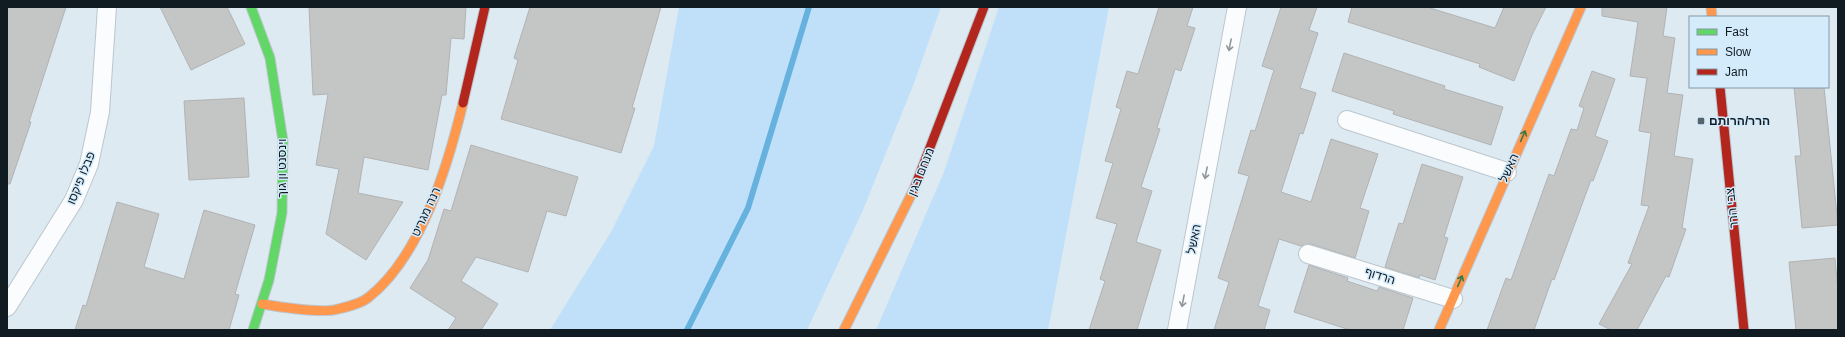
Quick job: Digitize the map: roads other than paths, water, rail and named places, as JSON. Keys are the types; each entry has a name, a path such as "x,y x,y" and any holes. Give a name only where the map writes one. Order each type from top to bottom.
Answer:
{"street":[{"name":"פבלו פיקסו","path":"7,307 74,200 89,164 100,112 107,7"},
{"name":"וינסנט ון גוך","path":"251,7 270,58 283,142 282,213 269,280 253,330"},
{"name":"רנה מגריט","path":"262,304 292,309 336,310 368,298 398,267 429,211 453,146 485,7"},
{"name":"מנחם בגין","path":"844,330 910,199 984,7"},
{"name":"האשל","path":"1177,330 1237,7"},
{"name":"האשל","path":"1439,330 1507,172 1581,7"},
{"name":"צבי הרר","path":"1720,88 1744,330"},
{"path":"1347,120 1507,172"},
{"name":"הרדוף","path":"1308,254 1452,299"}],"waterway":[{"path":"687,330 748,208 809,7"}],"place":[{"name":"הרר/הרותם","path":"1701,121"}]}
